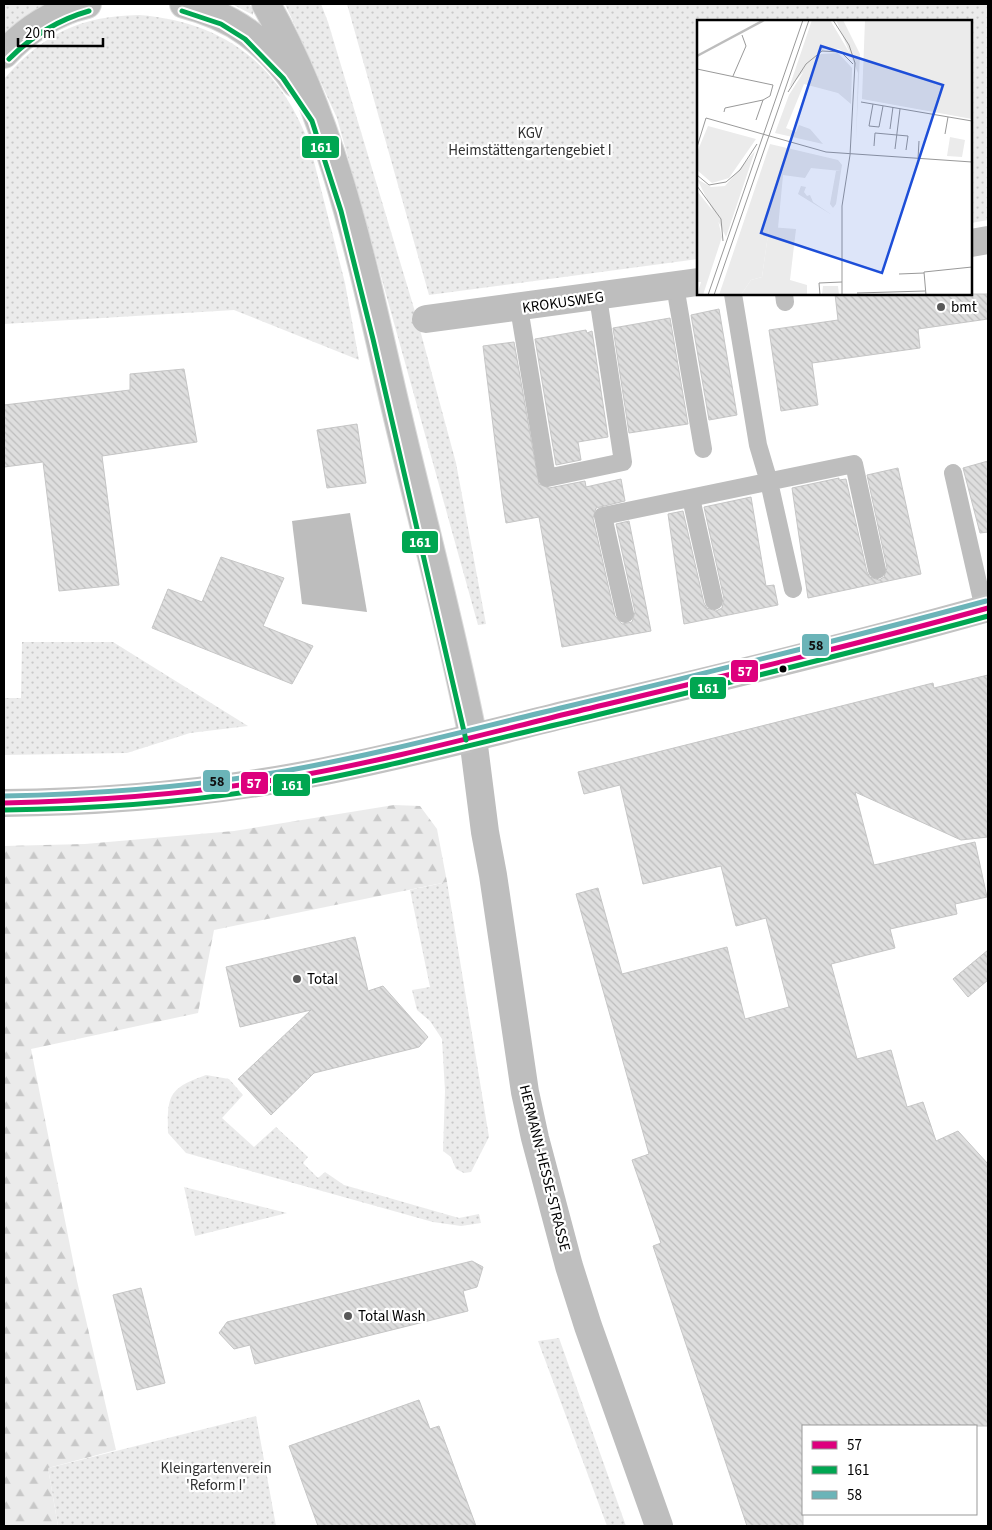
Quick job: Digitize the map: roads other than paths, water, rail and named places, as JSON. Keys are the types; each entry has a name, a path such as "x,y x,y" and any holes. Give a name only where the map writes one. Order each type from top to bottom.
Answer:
{"main road":[{"path":"4,54 20,38 49,18 86,4"},
{"path":"184,4 224,17 250,33 289,73 319,118"},
{"path":"266,4 291,48 319,118"},
{"name":"HERMANN-HESSE-STRASSE","path":"319,118 348,209 473,738 485,832 525,1092 535,1138 569,1266 588,1326 659,1526"},
{"path":"972,243 988,240"},
{"name":"KROKUSWEG","path":"426,319 687,284"},
{"path":"4,803 121,798 286,778 362,764 782,662 986,609"}],"lane":[{"path":"687,284 703,449"},
{"path":"733,295 758,445 769,482 793,588"},
{"path":"519,308 547,478 623,462 598,297"},
{"path":"625,614 603,516 854,464 877,570"},
{"path":"953,473 986,609"},
{"path":"691,498 714,601"}],"place":[{"name":"bmt","path":"941,307"},
{"name":"Total","path":"297,979"},
{"name":"Total Wash","path":"348,1316"}],"park label":[{"name":"KGV Heimstättengartengebiet I","path":"530,142"},
{"name":"Kleingartenverein 'Reform I'","path":"216,1476"}]}
